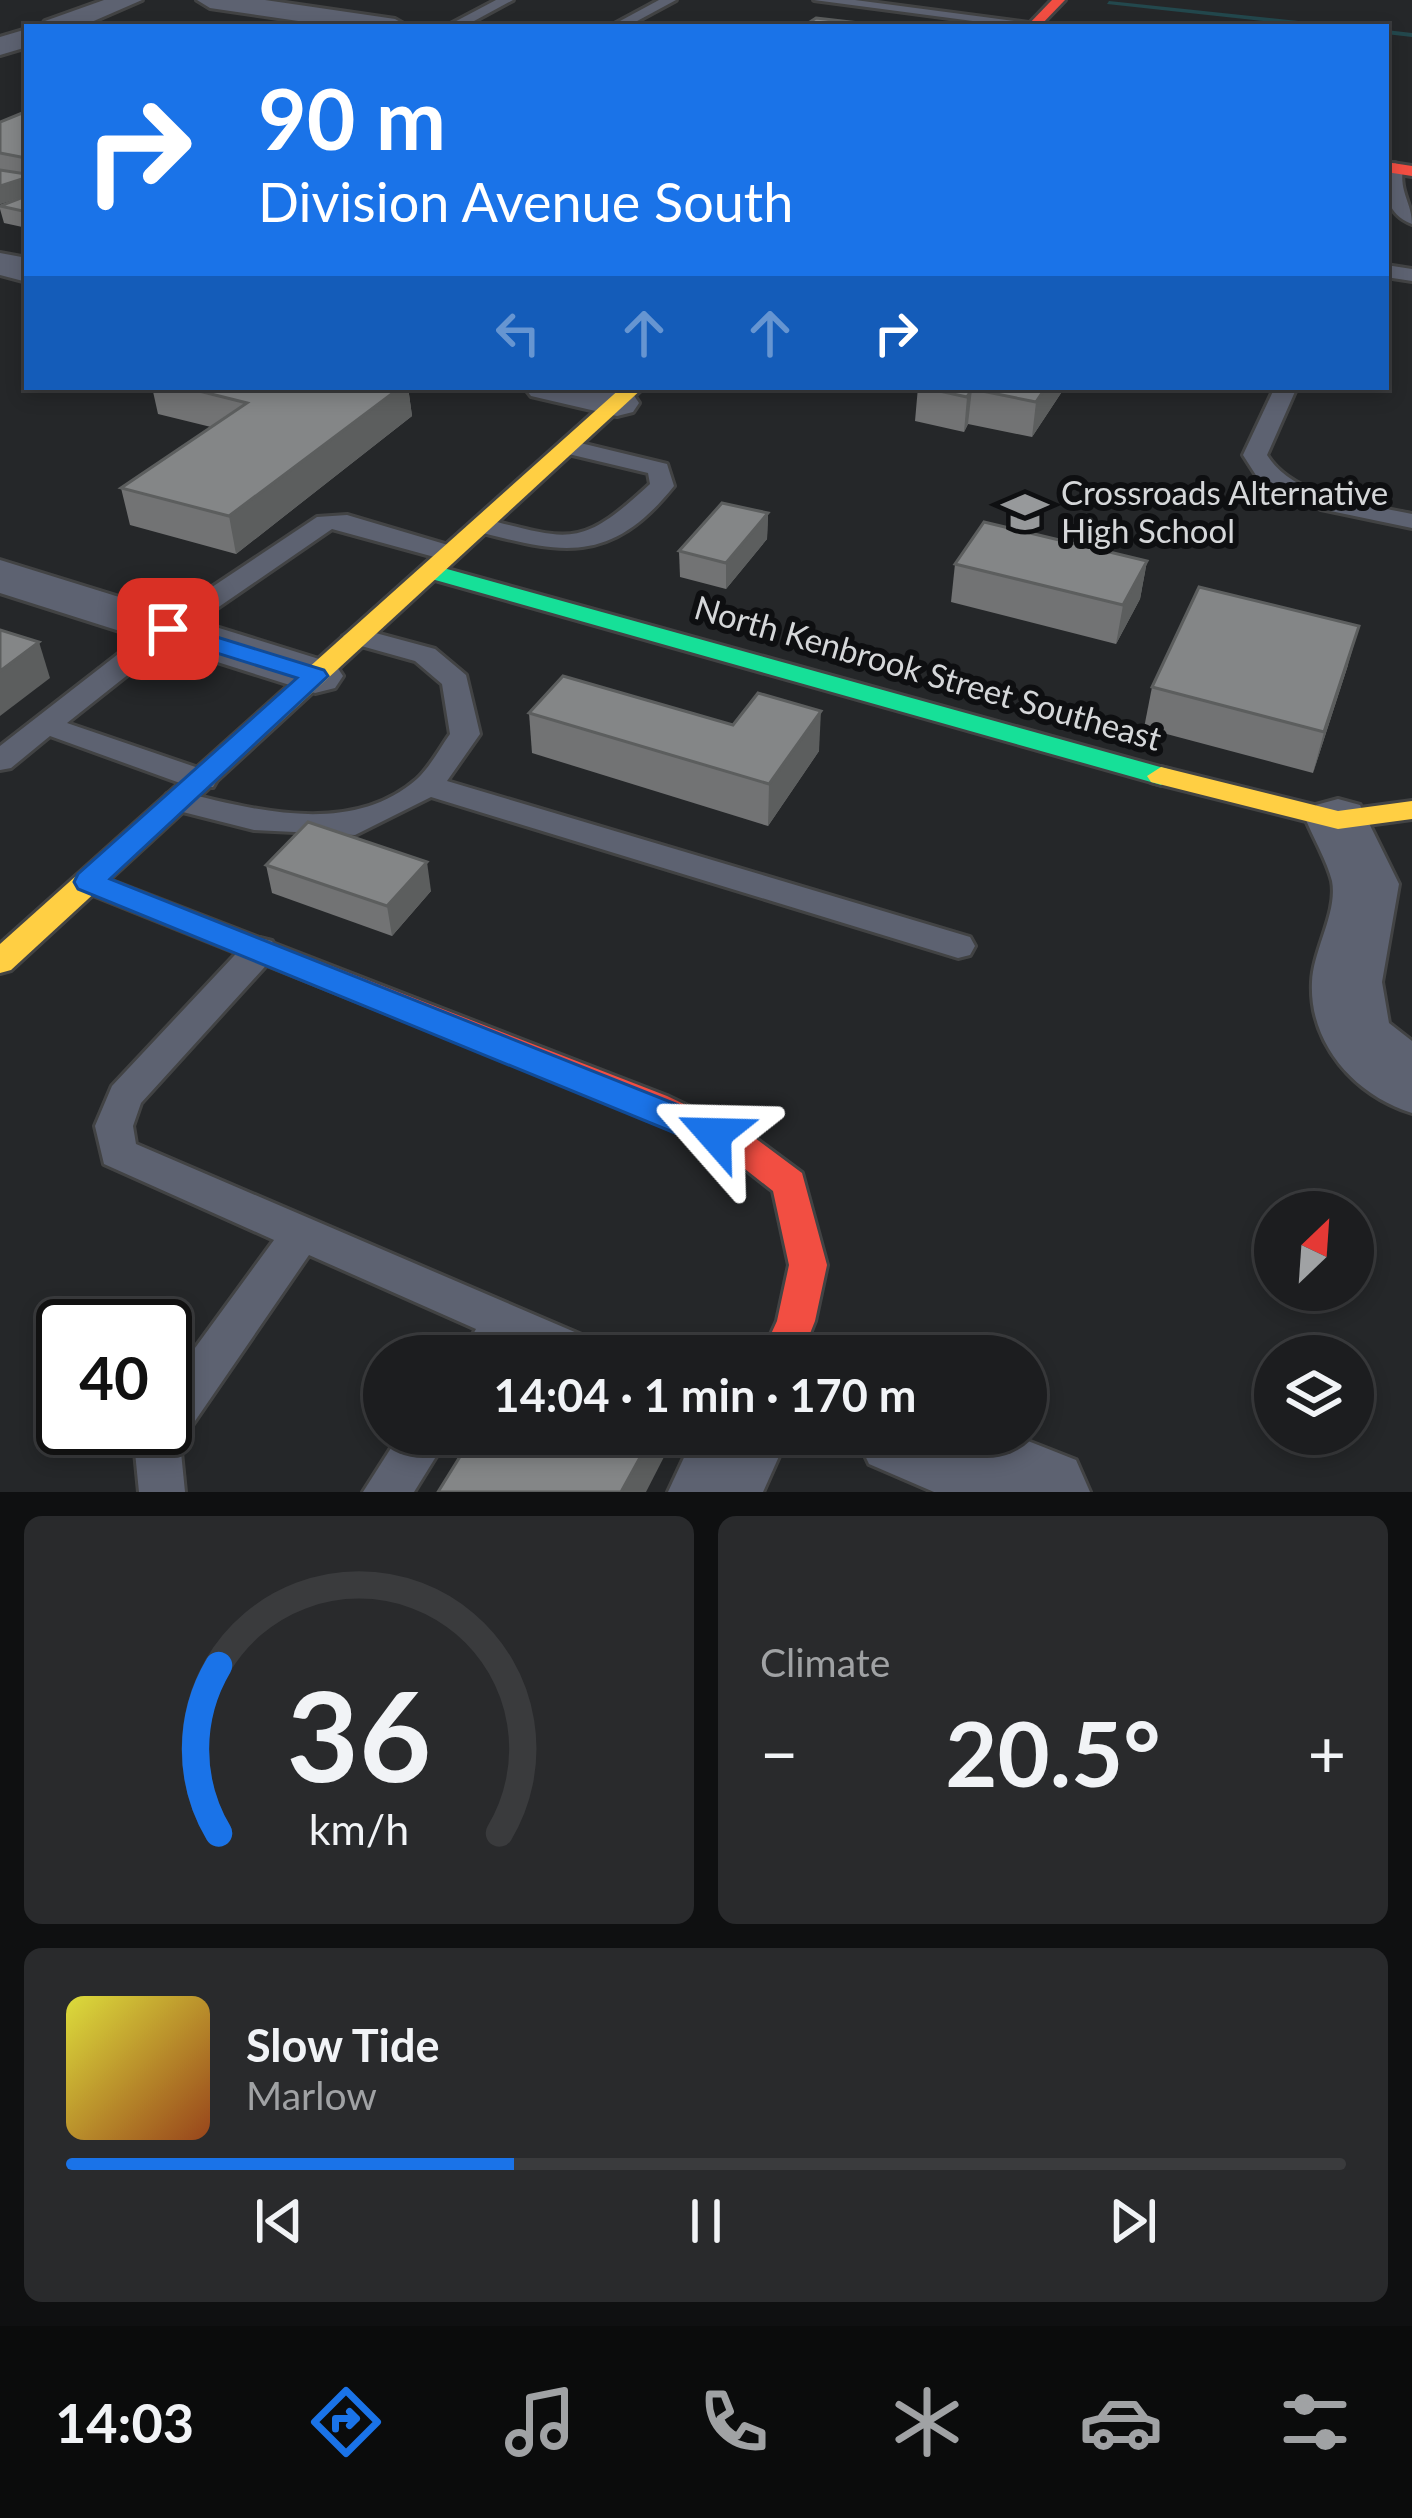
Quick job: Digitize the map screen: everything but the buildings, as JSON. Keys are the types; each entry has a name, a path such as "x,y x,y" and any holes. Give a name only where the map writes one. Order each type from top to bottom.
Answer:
{"street":[{"path":"63,24 129,0"},
{"path":"210,0 374,24"},
{"path":"576,390 626,395"},
{"path":"0,962 626,395"},
{"name":"North Kenbrook Street Southeast","path":"439,562 1137,770 1338,820 1412,810"},
{"path":"0,576 315,676"},
{"path":"1338,820 1366,884 1347,982 1355,1035 1412,1084"},
{"path":"89,882 655,1106 743,1148 789,1183 808,1264 790,1335"},
{"path":"715,1492 733,1455"},
{"path":"952,1455 1043,1492"}],"lane":[{"path":"458,24 506,0"},
{"path":"484,11 520,0"},
{"path":"622,24 669,0"},
{"path":"821,0 1023,24"},
{"path":"1394,179 1398,208 1412,219"},
{"path":"1285,390 1255,455 1269,478 1330,504 1412,520"},
{"path":"481,524 582,547 616,530 662,486 659,470 568,447"},
{"path":"0,761 168,629 326,522 347,522 439,562"},
{"path":"178,802 254,820 355,824 428,786 464,734 455,682 424,655 357,637"},
{"path":"46,725 202,780"},
{"path":"428,786 958,946"},
{"path":"0,909 40,925"},
{"path":"260,950 125,1096 114,1126 118,1153 302,1233 488,1335"},
{"path":"192,1389 302,1233"},
{"path":"158,1455 162,1492"},
{"path":"386,1492 413,1455"}],"waterway":[{"path":"1109,3 1308,24"},
{"path":"1389,32 1412,35"}],"traffic: fast":[{"path":"429,571 1161,776"}],"traffic: slow":[{"path":"0,962 631,390"},
{"path":"1161,776 1338,820 1412,810"}],"traffic: jam":[{"path":"1035,24 1059,0"},
{"path":"1389,167 1412,171"},
{"path":"89,882 655,1106 743,1148 789,1183 808,1265 790,1335"}],"place":[{"name":"Crossroads Alternative High School","path":"1025,512"}],"route":[{"path":"168,629 315,676 89,882 655,1106 714,1134"}]}
